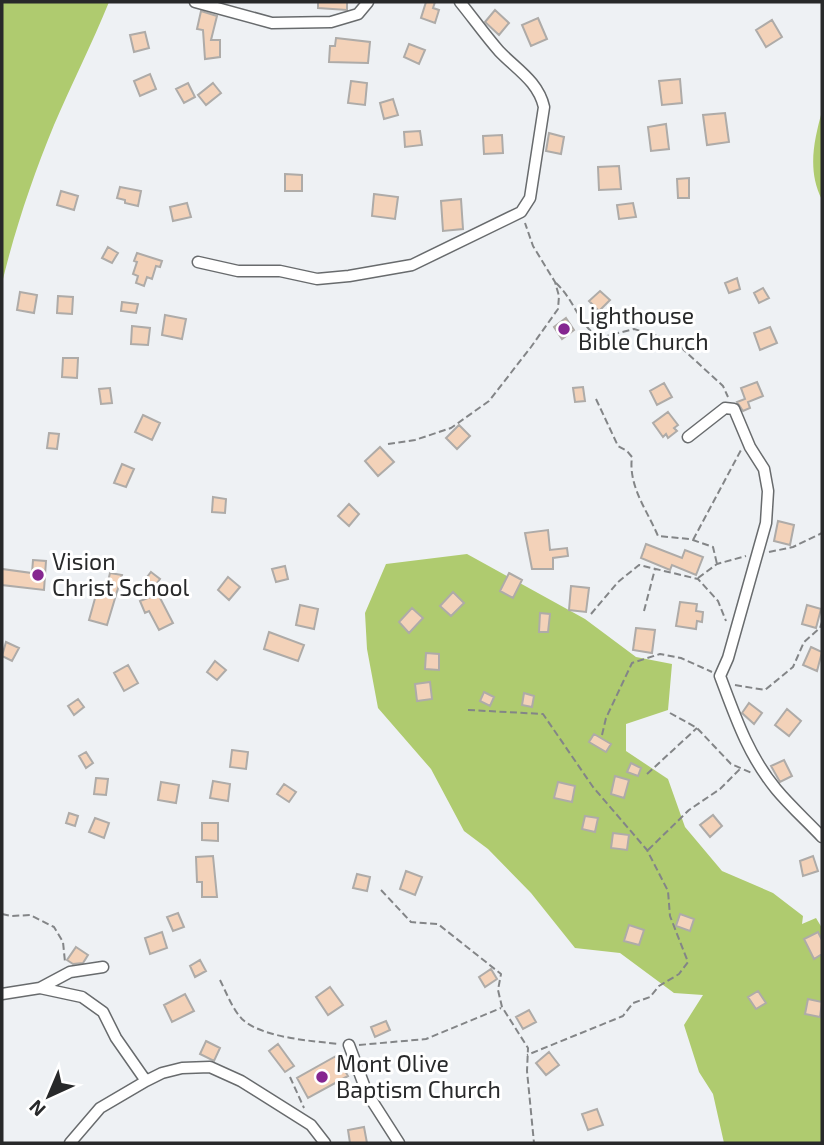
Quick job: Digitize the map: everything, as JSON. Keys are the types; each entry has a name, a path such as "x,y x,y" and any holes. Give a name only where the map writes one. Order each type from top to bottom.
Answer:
{"street":[{"path":"195,2 272,23 331,22 358,14 368,2"},
{"path":"198,262 238,271 279,271 317,279 349,276 412,265 521,212 530,198 544,107 541,94 522,71 500,52 460,2"},
{"path":"688,437 725,408 734,408 764,469 768,491 766,523 728,658 720,676 743,739 776,790 822,837"},
{"path":"2,994 40,988 70,972 103,967"},
{"path":"40,988 82,997 103,1012 116,1038 146,1081"},
{"path":"349,1045 367,1093 399,1143"},
{"path":"70,1143 100,1108 146,1081 182,1068 210,1067 241,1081 311,1125 325,1143"}],"path":[{"path":"388,444 415,440 451,428 489,401 558,309 559,296 555,282 533,246 521,212"},
{"path":"555,282 568,294 586,329 599,338 634,329 674,341 723,386 734,408"},
{"path":"596,399 618,446 632,457 630,471 638,497 648,511 657,536 693,540 713,547 717,564"},
{"path":"693,540 747,436"},
{"path":"698,579 717,564 793,547 822,533"},
{"path":"591,614 618,582 639,565 698,579 718,601 733,637"},
{"path":"643,611 655,569"},
{"path":"602,736 606,718 632,663 660,654 681,658 739,687 765,690 793,667 804,642 820,628 822,622"},
{"path":"468,710 543,714 593,786 647,850 668,891 670,916 688,962 679,974 659,986 650,997 633,1003 623,1016 527,1055"},
{"path":"670,713 697,728 730,764 769,780"},
{"path":"647,774 697,728"},
{"path":"647,850 689,810 720,789 741,768"},
{"path":"381,890 411,922 438,924 501,974 498,990 502,1007 528,1048 527,1071 534,1143"},
{"path":"2,914 30,915 54,927 63,942 64,959 70,972"},
{"path":"220,980 242,1019 254,1026 280,1035 349,1045 426,1039 502,1007"},
{"path":"290,1077 311,1125"}],"green space":[{"path":"2,2 109,2 39,164 2,283"},
{"path":"822,111 822,200 817,189 813,156"},
{"path":"467,554 585,619 636,657 672,664 668,710 626,724 626,751 668,779 685,827 722,871 773,893 803,916 802,924 816,918 822,928 822,1143 724,1143 713,1094 699,1072 684,1025 703,995 674,993 620,953 575,948 531,893 488,849 464,831 431,769 378,708 367,649 365,613 386,564"}],"building":[{"path":"318,2 347,2 347,10 318,8"},
{"path":"426,2 435,2 433,8 439,10 435,23 421,18"},
{"path":"495,10 509,23 499,35 485,22"},
{"path":"201,11 217,16 211,40 220,40 220,57 205,59 203,30 197,29"},
{"path":"538,18 547,39 531,46 522,25"},
{"path":"772,20 782,37 766,47 756,30"},
{"path":"145,32 149,48 134,52 130,35"},
{"path":"336,38 370,42 368,63 329,62 330,46 335,46"},
{"path":"409,44 425,50 419,64 404,57"},
{"path":"150,74 156,89 140,96 134,81"},
{"path":"680,79 682,103 662,105 659,81"},
{"path":"351,81 367,83 365,105 348,103"},
{"path":"188,83 195,97 184,103 176,89"},
{"path":"213,83 221,93 206,105 198,95"},
{"path":"393,99 398,115 384,119 380,103"},
{"path":"725,113 729,142 707,145 703,115"},
{"path":"666,124 669,149 651,151 648,127"},
{"path":"420,131 422,145 405,147 404,132"},
{"path":"549,133 564,137 561,154 546,151"},
{"path":"502,135 503,153 484,154 483,136"},
{"path":"619,166 621,189 599,190 598,167"},
{"path":"285,174 302,175 302,191 285,191"},
{"path":"689,178 689,198 678,198 677,179"},
{"path":"120,187 141,191 138,206 117,198"},
{"path":"61,191 78,196 74,210 57,205"},
{"path":"374,194 398,197 395,219 372,216"},
{"path":"461,199 463,229 443,231 441,201"},
{"path":"187,203 191,217 173,221 170,207"},
{"path":"633,203 636,217 619,219 617,205"},
{"path":"108,247 118,253 112,263 102,258"},
{"path":"137,253 162,261 160,267 156,266 152,279 147,277 144,286 136,283 138,276 133,274"},
{"path":"737,278 740,289 729,293 725,283"},
{"path":"763,288 769,298 759,303 754,293"},
{"path":"600,291 610,300 599,311 589,301"},
{"path":"20,292 37,295 34,313 17,310"},
{"path":"58,296 73,297 72,314 57,313"},
{"path":"122,302 138,304 136,313 121,311"},
{"path":"165,315 186,319 182,339 162,335"},
{"name":"Lighthouse Bible Church","path":"566,318 574,330 562,339 554,327"},
{"path":"132,326 150,328 148,345 131,344"},
{"path":"770,327 777,343 760,350 754,333"},
{"path":"63,358 78,358 77,378 62,377"},
{"path":"757,382 763,396 748,402 750,408 743,411 737,402 745,399 741,388"},
{"path":"664,383 672,397 657,405 650,391"},
{"path":"583,387 585,401 575,402 573,388"},
{"path":"110,388 112,403 101,404 99,389"},
{"path":"668,412 678,425 674,428 677,431 668,438 666,434 663,437 653,423"},
{"path":"143,415 160,423 152,440 135,432"},
{"path":"459,425 470,436 457,449 446,438"},
{"path":"49,433 59,434 57,449 47,448"},
{"path":"380,447 394,462 378,476 365,461"},
{"path":"122,464 134,469 126,487 114,483"},
{"path":"213,497 226,499 225,513 212,512"},
{"path":"349,504 359,514 349,526 338,516"},
{"path":"778,521 794,525 790,545 774,541"},
{"path":"548,530 550,550 567,548 568,556 553,558 553,569 532,569 525,533"},
{"path":"646,544 682,558 685,550 703,557 696,575 672,565 670,570 641,558"},
{"path":"33,560 46,561 44,590 2,585 2,569 32,573"},
{"path":"285,566 288,579 276,582 272,569"},
{"path":"151,572 160,579 153,588 144,581"},
{"path":"110,573 122,575 107,625 89,620 99,584 107,586"},
{"path":"509,573 522,580 513,598 500,591"},
{"path":"228,577 240,587 229,600 218,590"},
{"path":"571,586 589,588 586,612 569,610"},
{"path":"453,592 464,603 451,616 440,606"},
{"path":"158,594 173,623 159,630 149,611 145,613 140,601"},
{"path":"680,602 697,604 696,611 703,612 702,622 697,621 696,629 676,626"},
{"path":"300,605 318,609 314,629 296,625"},
{"path":"807,605 821,609 816,628 802,624"},
{"path":"412,608 423,618 409,633 399,622"},
{"path":"540,613 550,614 548,632 539,632"},
{"path":"636,628 655,630 652,653 633,650"},
{"path":"269,632 304,645 298,661 264,649"},
{"path":"6,642 19,648 12,661 2,656"},
{"path":"811,647 822,652 817,671 803,665"},
{"path":"426,653 439,654 439,670 425,669"},
{"path":"215,661 226,670 217,680 207,672"},
{"path":"128,665 138,683 124,691 114,673"},
{"path":"430,682 432,699 417,701 415,684"},
{"path":"484,692 494,697 490,706 480,701"},
{"path":"524,693 534,696 532,707 522,705"},
{"path":"78,699 84,707 74,715 68,706"},
{"path":"749,703 762,713 754,724 742,713"},
{"path":"787,709 801,721 789,736 775,725"},
{"path":"594,734 611,744 606,752 589,742"},
{"path":"232,750 248,752 246,769 230,767"},
{"path":"86,752 93,763 86,768 79,756"},
{"path":"784,760 792,776 780,782 771,766"},
{"path":"631,763 641,768 638,776 627,772"},
{"path":"615,776 629,780 624,798 611,794"},
{"path":"96,778 108,779 106,795 94,794"},
{"path":"213,781 230,784 228,801 210,798"},
{"path":"161,782 179,785 176,803 158,800"},
{"path":"558,782 575,786 572,802 554,798"},
{"path":"284,784 296,792 289,802 277,794"},
{"path":"69,813 78,816 75,826 66,823"},
{"path":"713,815 722,826 710,837 700,825"},
{"path":"585,816 598,818 595,832 582,829"},
{"path":"95,818 109,823 104,838 89,832"},
{"path":"202,823 218,823 218,841 202,840"},
{"path":"613,833 629,835 627,850 611,848"},
{"path":"213,856 217,897 202,897 202,882 197,882 196,857"},
{"path":"813,856 818,871 803,876 800,861"},
{"path":"406,871 422,877 415,895 400,889"},
{"path":"357,874 370,877 367,891 353,888"},
{"path":"178,913 184,927 173,931 167,917"},
{"path":"680,914 694,919 690,931 676,926"},
{"path":"629,925 644,930 639,945 624,941"},
{"path":"162,932 167,948 150,954 145,938"},
{"path":"818,932 822,940 822,954 814,959 804,939"},
{"path":"76,947 88,955 83,963 73,964 67,960"},
{"path":"200,960 206,971 195,977 190,966"},
{"path":"491,969 497,979 485,987 479,977"},
{"path":"330,987 343,1005 328,1015 316,997"},
{"path":"758,991 766,1003 756,1009 748,997"},
{"path":"185,994 194,1011 172,1022 164,1005"},
{"path":"808,999 822,1002 820,1017 805,1014"},
{"path":"529,1010 536,1022 523,1029 516,1017"},
{"path":"386,1021 390,1030 375,1037 371,1027"},
{"path":"206,1041 220,1048 214,1061 200,1054"},
{"path":"278,1044 294,1066 285,1072 269,1051"},
{"path":"549,1052 559,1065 546,1075 536,1063"},
{"name":"Mont Olive Baptism Church","path":"336,1056 348,1076 308,1098 297,1078"},
{"path":"597,1109 603,1125 588,1130 582,1114"},
{"path":"364,1127 367,1143 350,1143 348,1130"}],"place":[{"name":"Lighthouse Bible Church","path":"564,329"},
{"name":"Vision Christ School","path":"38,575"},
{"name":"Mont Olive Baptism Church","path":"322,1077"}]}
